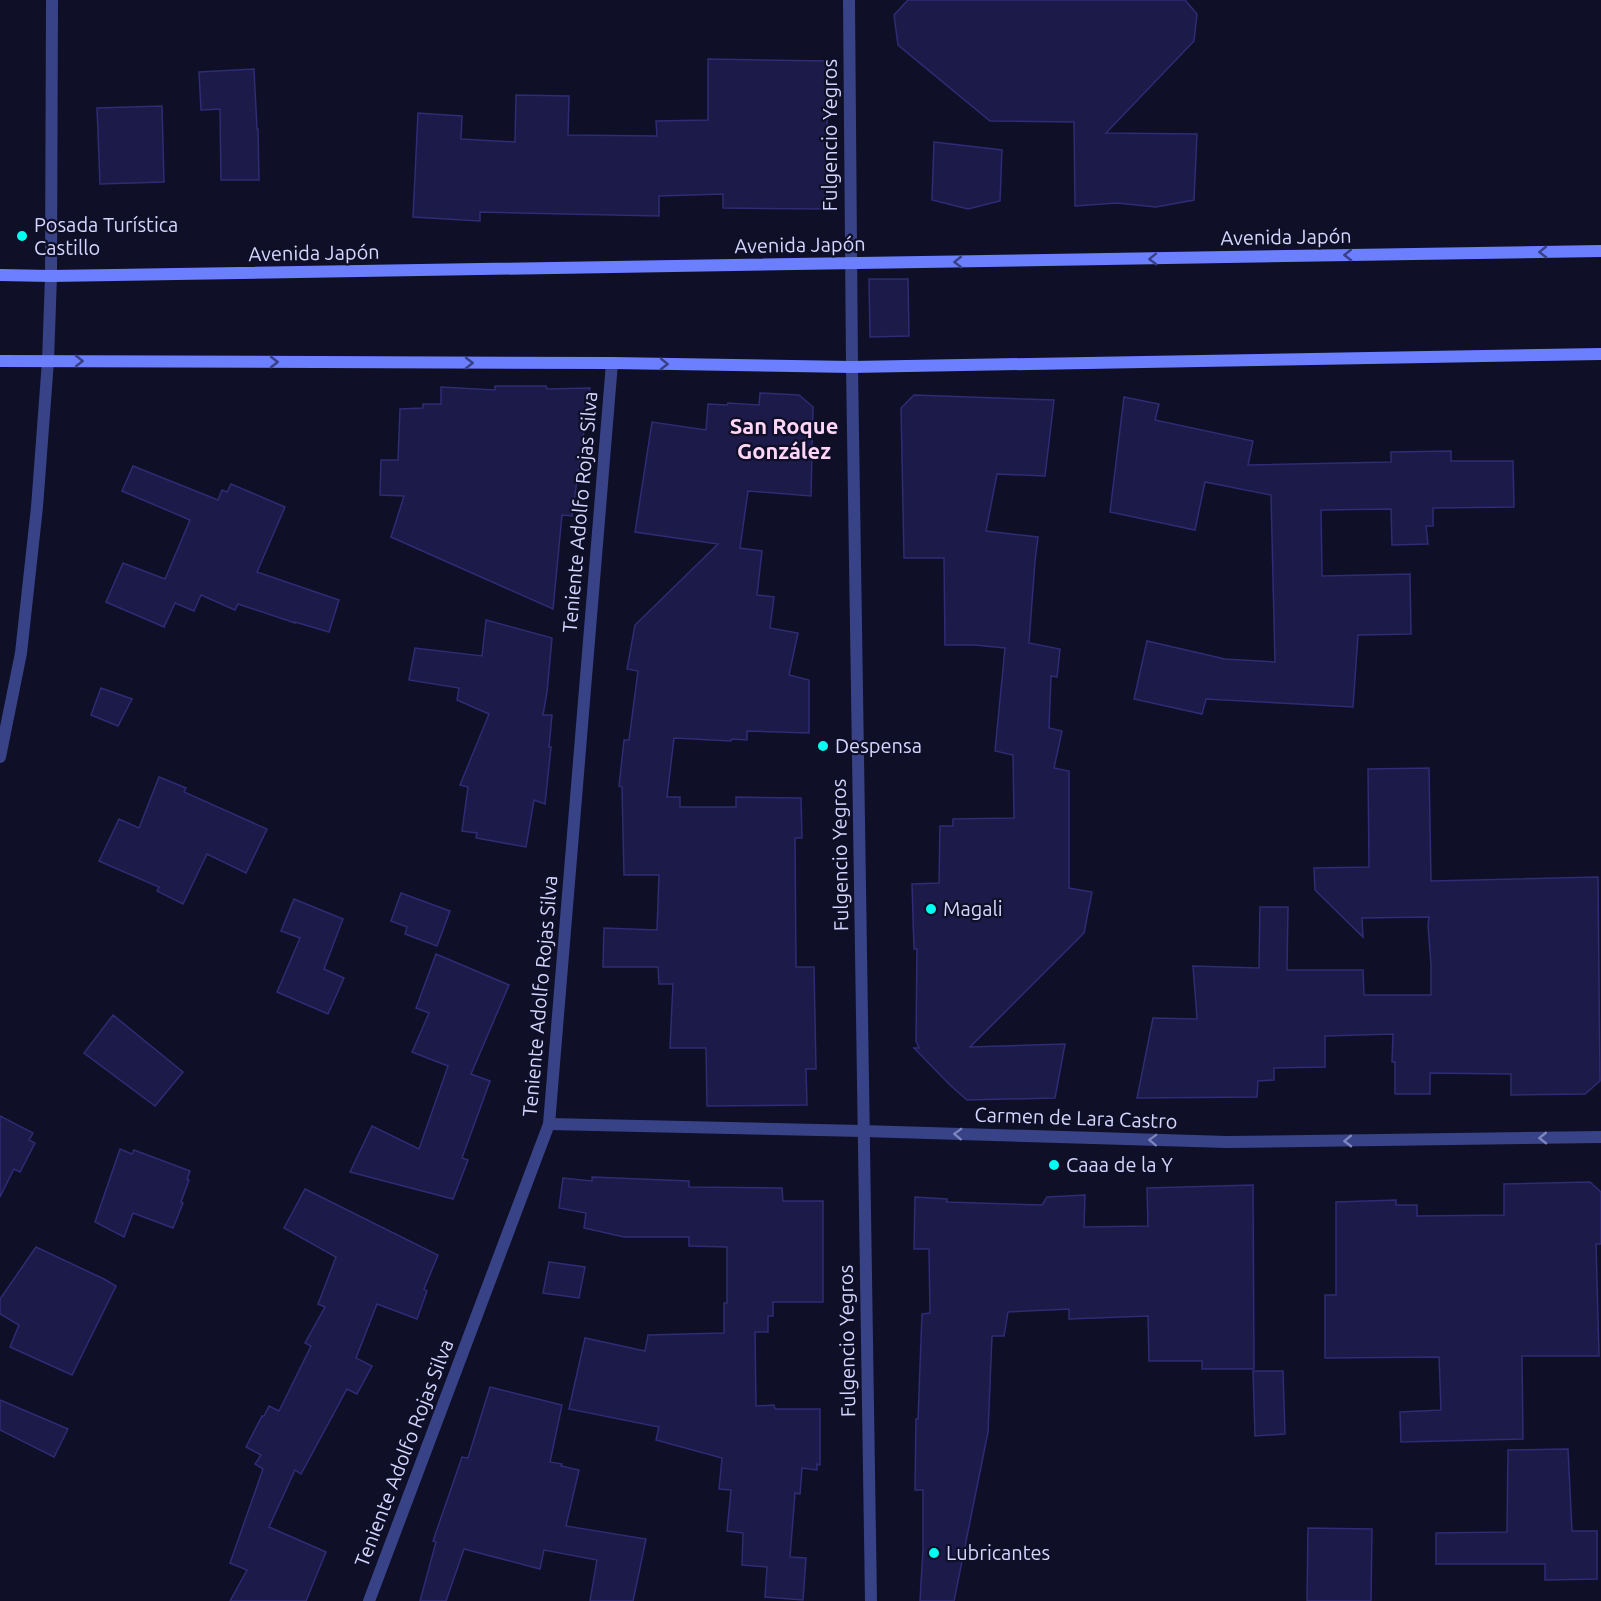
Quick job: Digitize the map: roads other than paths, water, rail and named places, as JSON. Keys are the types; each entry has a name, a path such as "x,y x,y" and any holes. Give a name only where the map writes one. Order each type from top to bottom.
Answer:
{"main road":[{"name":"Avenida Japón","path":"0,275 1601,251"},
{"path":"0,361 612,363 852,367 1601,354"}],"street":[{"path":"0,757 21,653 37,507 48,361 51,276 52,0"},
{"name":"Fulgencio Yegros","path":"849,0 850,264 871,1601"},
{"name":"Teniente Adolfo Rojas Silva","path":"369,1601 549,1124 612,363"},
{"name":"Carmen de Lara Castro","path":"549,1124 1227,1142 1601,1137"}],"place":[{"name":"Posada Turística Castillo","path":"22,236"},
{"name":"Despensa","path":"823,746"},
{"name":"Magali","path":"931,909"},
{"name":"Caaa de la Y","path":"1054,1165"},
{"name":"Lubricantes","path":"934,1553"}],"district":[{"name":"San Roque González","path":"784,438"}]}
